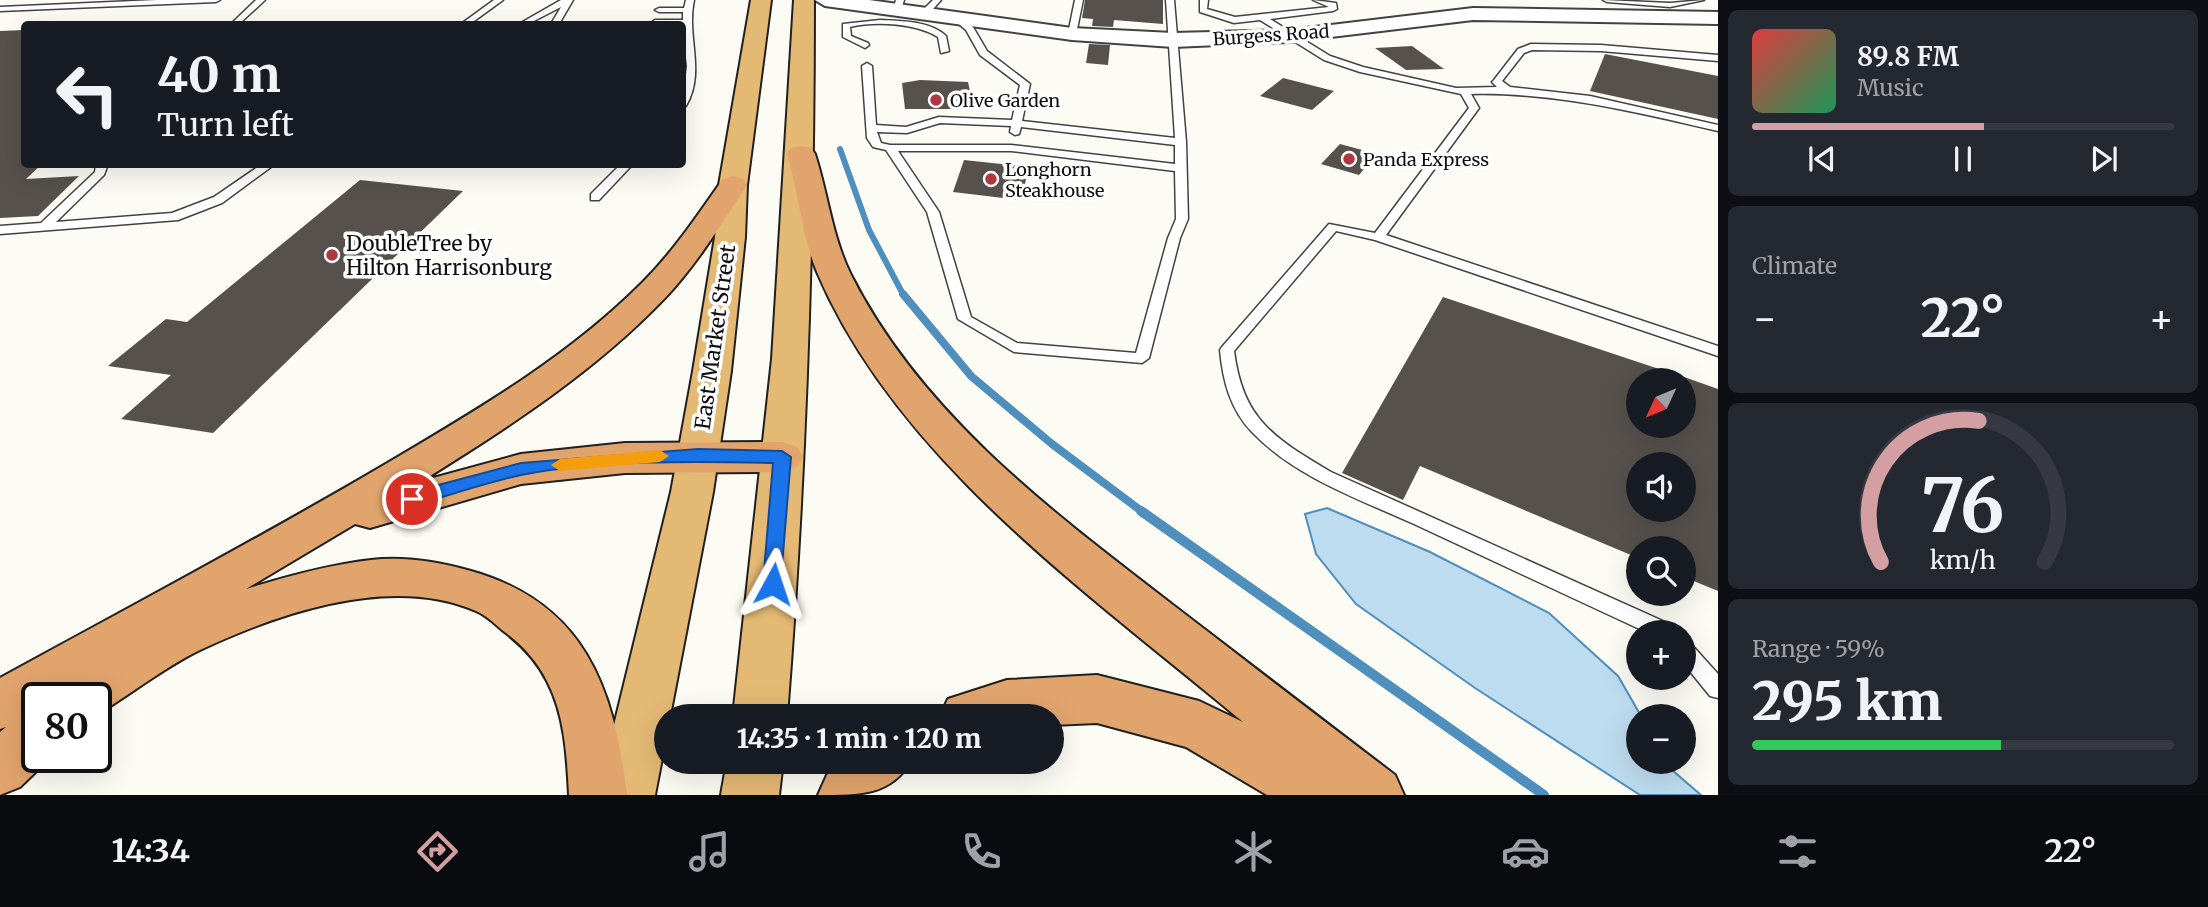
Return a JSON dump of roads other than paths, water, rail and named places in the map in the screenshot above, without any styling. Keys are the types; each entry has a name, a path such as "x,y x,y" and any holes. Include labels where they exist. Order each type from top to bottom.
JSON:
{"highway":[{"name":"East Market Street","path":"626,795 650,695 698,455 730,237 733,185 761,0"},
{"path":"761,704 782,457 801,154 804,0"},
{"path":"801,154 821,240 844,294 882,355 945,433 1005,493 1094,572 1375,795"},
{"path":"0,705 308,531 505,412 601,340 669,273 733,185"},
{"path":"308,531 521,469 625,457 782,457"},
{"path":"100,682 117,669 233,611 312,587 376,578 423,579 471,589 509,605 542,632 576,685 592,733 598,795"},
{"path":"1007,704 1097,699 1199,726 1305,786 1315,795"},
{"path":"0,768 21,749"},
{"path":"750,795 753,774"},
{"path":"847,795 865,774"}],"street":[{"name":"Burgess Road","path":"838,1 931,7 956,18 1072,34 1173,40 1289,36 1474,14 1707,13"}],"lane":[{"path":"0,9 215,0"},
{"path":"239,21 261,0"},
{"path":"469,21 499,0"},
{"path":"529,21 568,0"},
{"path":"557,21 568,0"},
{"path":"654,0 658,2 659,10 655,21"},
{"path":"1072,34 1079,0"},
{"path":"890,148 933,212 965,319 1014,347 1142,358 1174,238 1182,219 1181,142 1170,0"},
{"path":"1204,0 1203,10 1234,20"},
{"path":"1203,23 1333,9 1333,5 1317,0"},
{"path":"1607,0 1670,5 1707,13"},
{"path":"659,10 688,5 686,27"},
{"path":"1670,5 1707,13"},
{"path":"956,18 978,41 983,53 1025,84 1011,148"},
{"path":"1263,18 1289,36 1338,62 1464,91 1507,90 1590,99 1718,128"},
{"path":"865,45 847,37 846,26 866,20 929,29 942,36 944,51"},
{"path":"978,41 989,30 1007,25"},
{"path":"686,45 694,80 686,96"},
{"path":"1507,90 1497,82 1521,51 1531,47 1591,47 1718,58"},
{"path":"867,66 871,128 877,145 890,148 1011,148 1181,167"},
{"path":"1378,237 1474,108 1464,91"},
{"path":"871,128 907,130 939,120 1016,124 1181,142"},
{"path":"43,228 100,173 101,168"},
{"path":"0,230 151,220 182,215 218,200 264,168"},
{"path":"596,197 624,168"},
{"path":"1641,620 1325,476 1280,449 1247,418 1228,372 1227,350 1333,227 1378,237 1718,351"},
{"path":"1696,664 1718,689"}],"water":[{"path":"1327,508 1430,552 1549,613 1618,676 1634,704 1626,704 1626,774 1677,774 1701,795 1640,795 1475,688 1356,604 1316,554 1305,514"}],"waterway":[{"path":"840,149 869,230 904,296"},
{"path":"903,294 971,376 1052,444 1144,513"},
{"path":"1141,511 1544,795"}],"place":[{"name":"Olive Garden","path":"936,100"},
{"name":"Panda Express","path":"1349,159"},
{"name":"Longhorn Steakhouse","path":"991,179"},
{"name":"DoubleTree by Hilton Harrisonburg","path":"332,255"}]}
